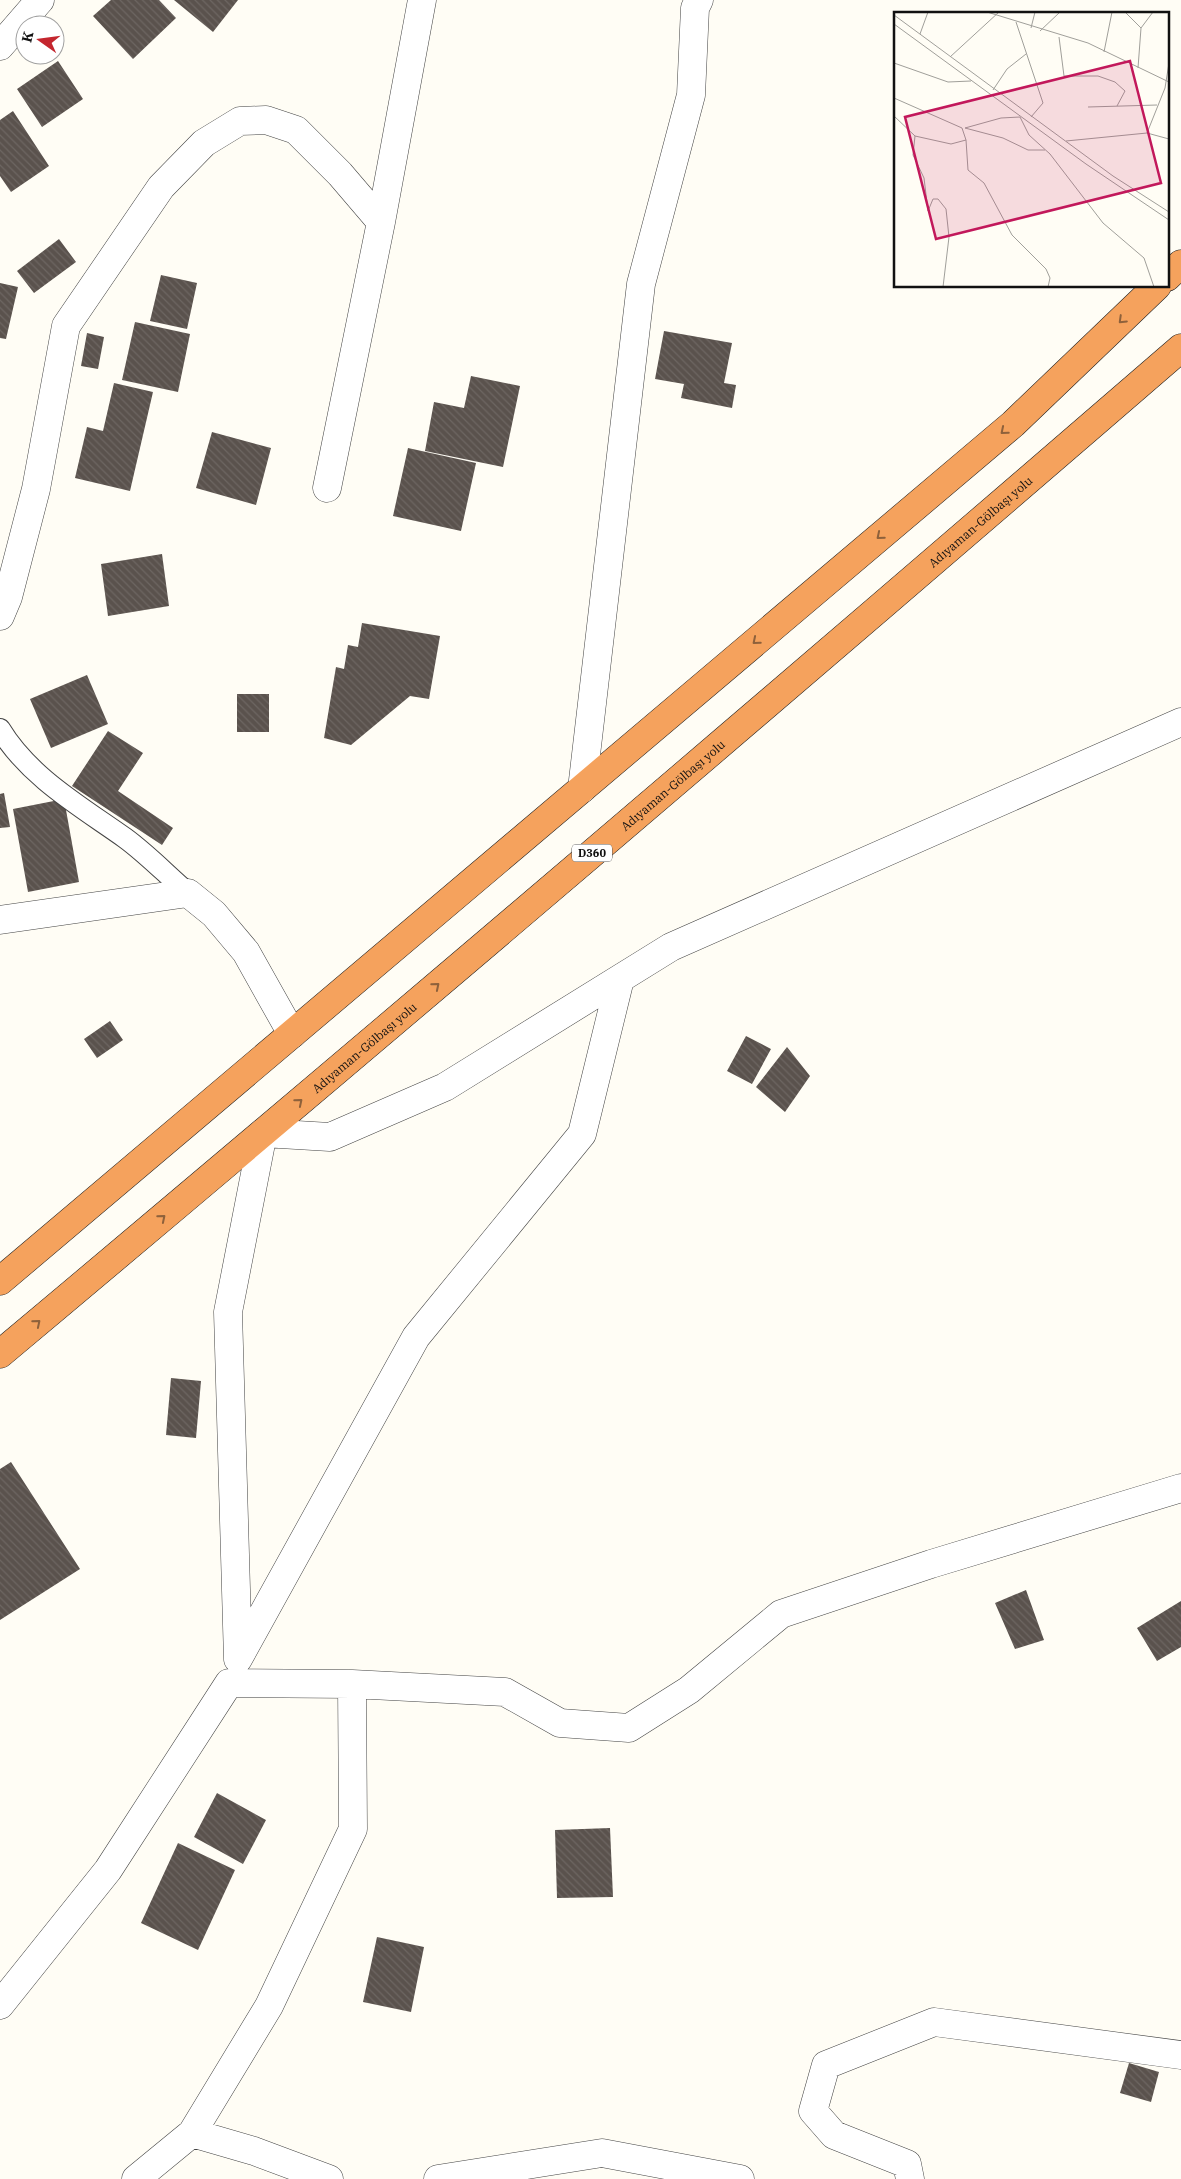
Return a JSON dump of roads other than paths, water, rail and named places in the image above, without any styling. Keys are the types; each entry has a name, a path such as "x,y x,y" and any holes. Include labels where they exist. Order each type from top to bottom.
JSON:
{"highway":[{"path":"1168,276 1181,264"},
{"path":"0,1281 1013,424 1155,288"},
{"name":"Adıyaman-Gölbaşı yolu","path":"0,1354 264,1133 1181,348"}],"street":[{"path":"0,46 40,0"},
{"path":"327,488 381,222 422,0"},
{"path":"582,789 641,284 691,95 694,3"},
{"path":"0,616 8,597 36,489 66,326 161,187 204,143 240,121 266,120 296,130 340,174 381,222"},
{"path":"233,1671 228,1312 264,1133 330,1136 436,1091 671,947 1181,722"},
{"path":"0,920 188,893 214,914 246,952 292,1034"},
{"path":"0,2005 108,1870 233,1671 416,1337 582,1134 620,979"},
{"path":"233,1671 352,1684 505,1692 560,1723 629,1728 689,1690 781,1614 931,1564 1181,1488"},
{"path":"136,2179 192,2133 269,2006 353,1829 352,1684"},
{"path":"910,2179 907,2164 834,2135 813,2111 826,2065 934,2022 1181,2056"},
{"path":"192,2133 254,2151 329,2179"},
{"path":"438,2179 602,2153 740,2179"}],"lane":[{"path":"0,729 12,748 42,777 72,803 126,840 188,893"}]}
